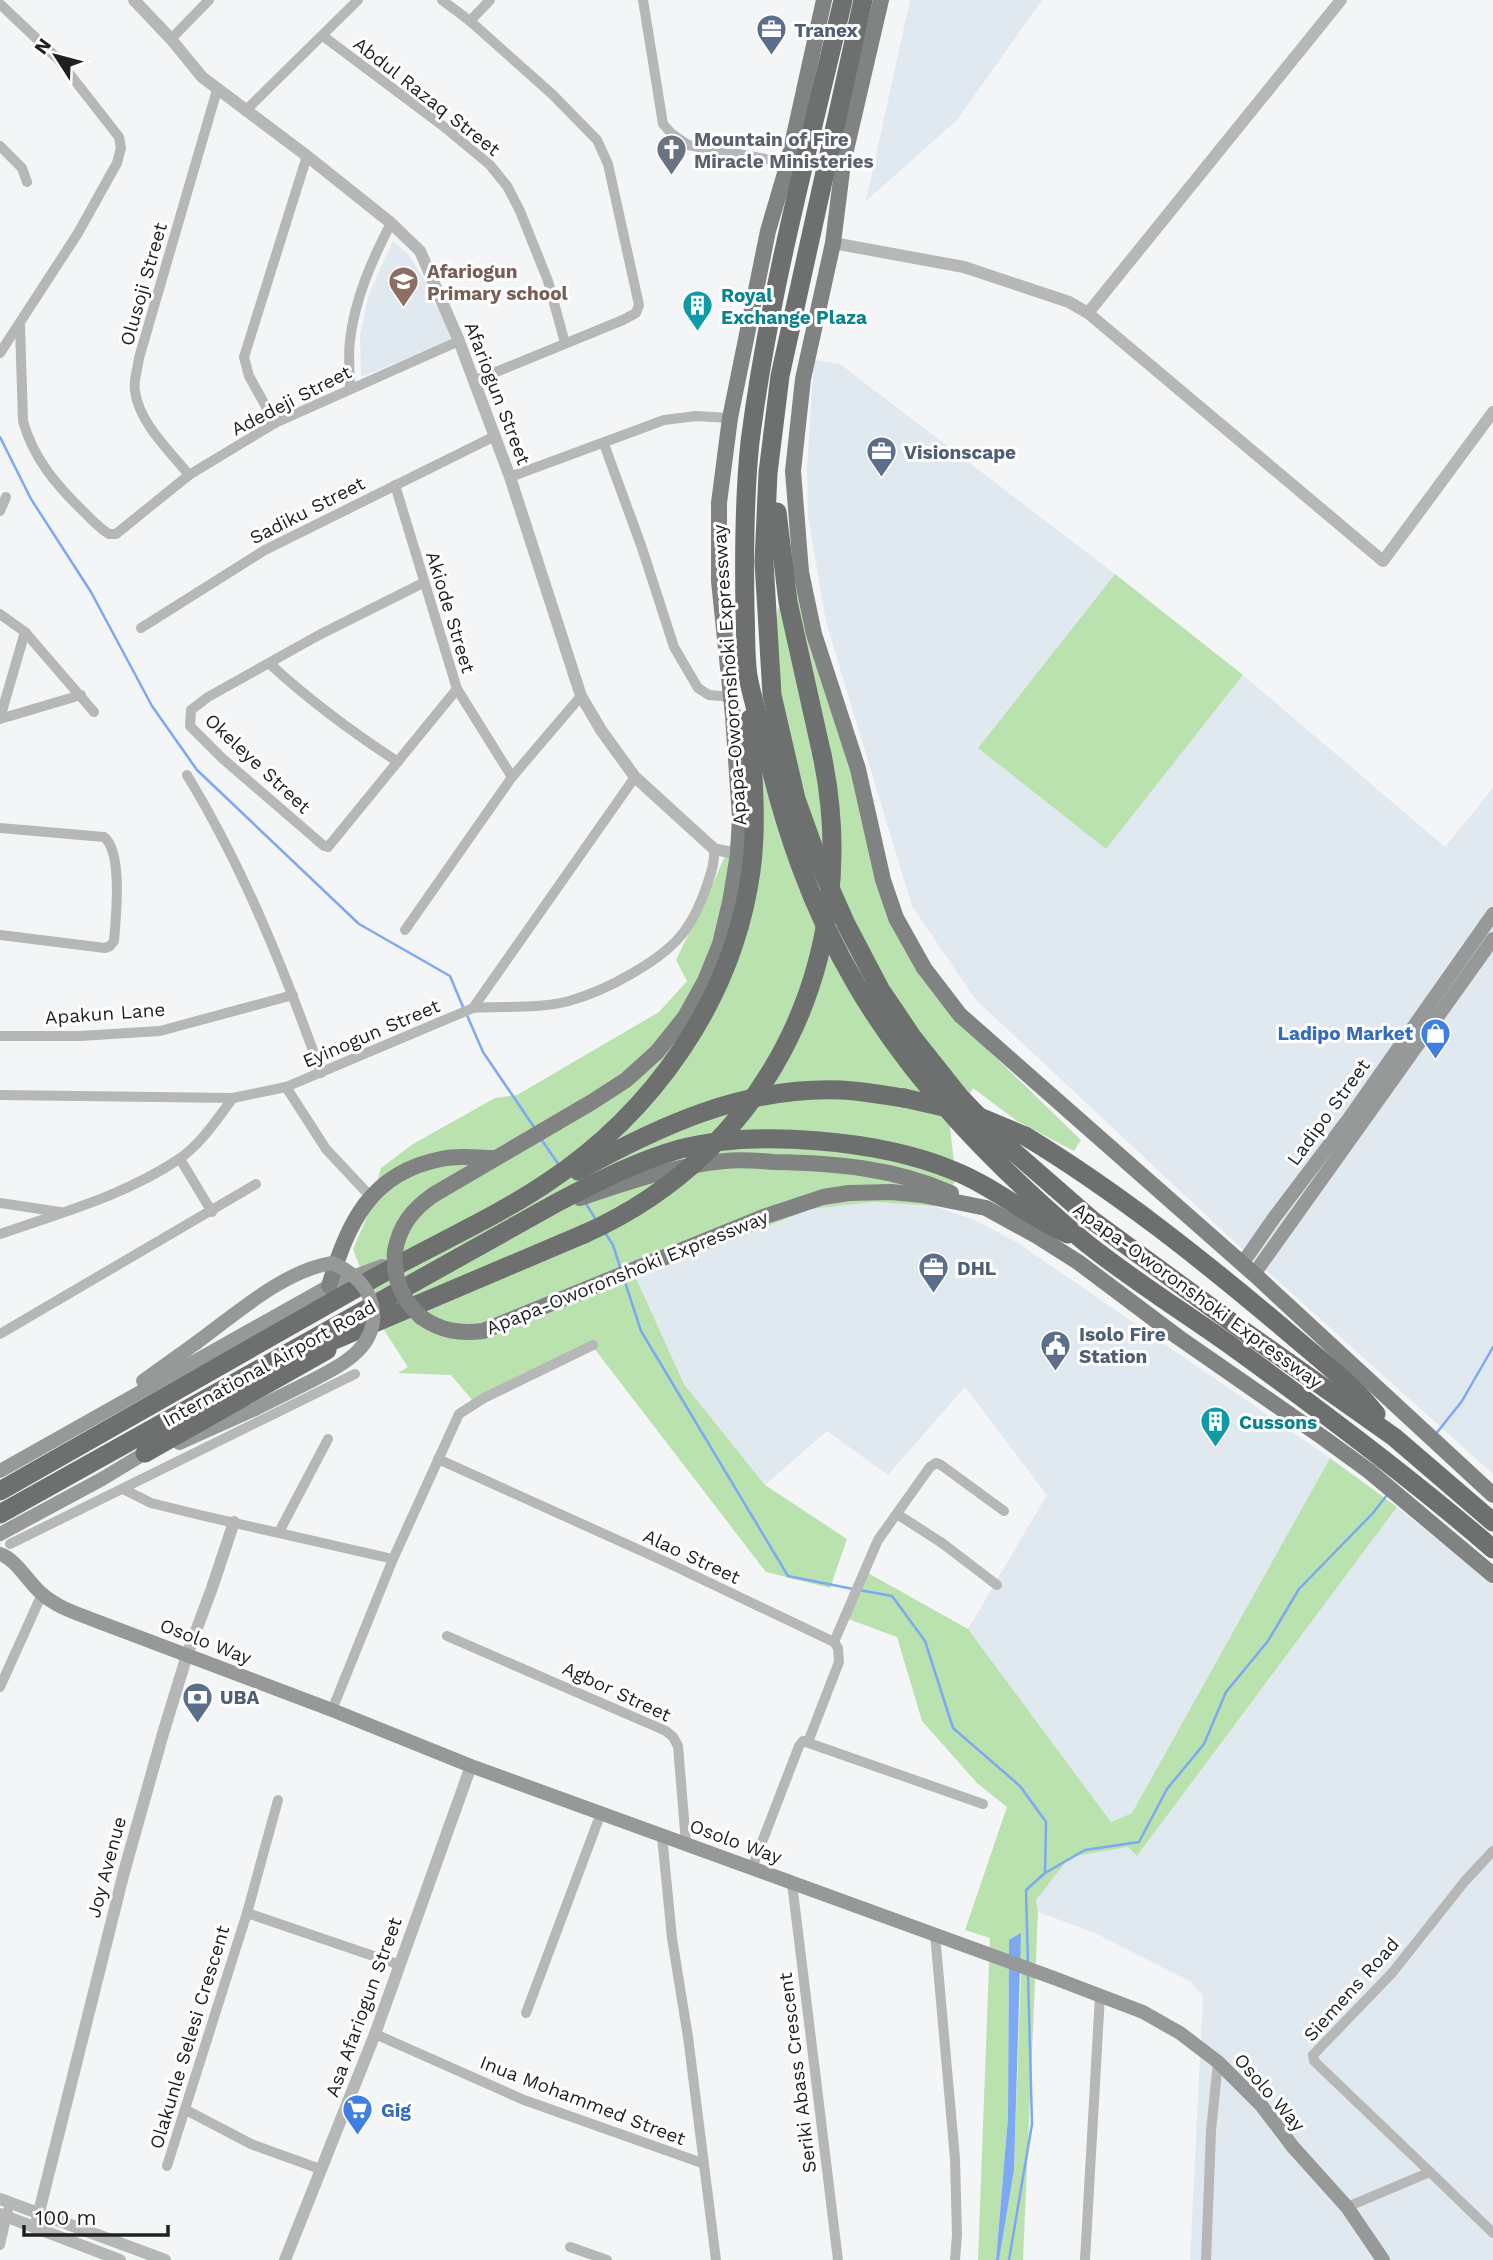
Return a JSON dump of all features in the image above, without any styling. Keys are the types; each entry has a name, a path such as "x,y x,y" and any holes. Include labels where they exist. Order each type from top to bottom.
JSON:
{"highway":[{"name":"Apapa-Oworonshoki Expressway","path":"843,0 775,288 750,444 743,548 747,673 788,836 835,947 858,989 892,1038 968,1132 1000,1165 1085,1241 1375,1463 1420,1487 1493,1549"},
{"name":"Apapa-Oworonshoki Expressway","path":"863,0 780,376 768,474 764,562 774,705 789,772 808,836 846,924 880,989 912,1038 958,1096 1031,1169 1092,1220 1394,1437 1493,1522"},
{"path":"240,1378 363,1330 584,1234 613,1221 654,1196 714,1146 760,1088 793,1031 817,969 831,894 833,819 822,755 788,602 779,536 775,475 780,376"},
{"path":"584,1178 623,1122 685,1046 717,989 737,935 751,870 753,820 747,673"},
{"path":"554,1194 584,1178 620,1148 678,1120 725,1105 803,1091 841,1090 904,1098 970,1113 1025,1136 1146,1217 1328,1367 1374,1410 1394,1437"},
{"path":"584,1178 680,1149 713,1143 797,1140 865,1146 953,1170 1046,1225 1085,1241"},
{"name":"International Airport Road","path":"0,1491 428,1247 527,1196 554,1194"},
{"name":"International Airport Road","path":"5,1538 184,1412 240,1378 539,1212 554,1194"},
{"path":"145,1453 363,1330"},
{"path":"145,1453 184,1412"}],"main road":[{"name":"Apapa-Oworonshoki Expressway","path":"824,0 788,163 768,231 730,418 719,503 719,581 732,696 740,817 738,855 720,944 705,981 685,1017 657,1052 626,1080 418,1206 398,1234 394,1267 398,1285 407,1303 421,1317 443,1330 470,1333 483,1331 766,1216 823,1197 891,1192 922,1195 986,1208 1078,1262 1178,1337 1375,1463 1409,1504 1493,1575"},
{"name":"Apapa-Oworonshoki Expressway","path":"881,0 843,163 832,243 805,369 793,471 801,572 814,634 858,769 883,880 896,918 923,968 960,1016 1248,1269 1493,1495"},
{"name":"Ladipo Street","path":"1248,1269 1273,1217 1355,1109 1493,914"},
{"name":"Ladipo Street","path":"1248,1269 1493,939"},
{"path":"329,1286 342,1249 370,1196 386,1181 407,1168 443,1158 498,1158"},
{"path":"554,1194 584,1178 727,1161 806,1162 865,1167 919,1179 986,1208"},
{"name":"International Airport Road","path":"0,1471 329,1286 428,1247"},
{"path":"5,1538 145,1453 177,1444 255,1409 342,1365 360,1350 369,1336 374,1315 370,1296 356,1277 332,1263 314,1266 293,1275 88,1420"},
{"name":"Osolo Way","path":"5,1538 42,1594 56,1605 471,1766 1143,2012 1181,2033 1218,2062 1261,2105 1293,2147 1346,2207 1383,2260"}],"street":[{"name":"Afariogun Street","path":"134,0 202,77 391,223 420,251 459,341 510,477 581,696 595,721 635,777 714,849 738,855"},
{"path":"171,39 209,0"},
{"path":"246,111 358,0"},
{"path":"442,0 470,21 552,94 597,140 608,164 639,309 624,320 474,381"},
{"path":"470,21 490,0"},
{"path":"643,0 663,124 671,133 688,145 788,163"},
{"path":"1088,313 1340,0"},
{"path":"0,4 58,59 119,137 121,148 117,163 78,233 0,353"},
{"name":"Abdul Razaq Street","path":"323,36 453,134 490,165 507,186 548,281 565,343"},
{"name":"Olusoji Street","path":"189,475 154,432 143,414 135,391 139,358 217,90"},
{"path":"0,146 22,167 27,182"},
{"path":"275,423 249,376 244,358 307,156"},
{"path":"350,389 349,341 358,299 370,263 391,223"},
{"path":"832,243 964,267 1069,302 1088,313 1383,561 1493,412"},
{"name":"Adedeji Street","path":"20,326 23,421 37,457 60,489 104,531 116,534 189,475 275,423 459,341"},
{"path":"510,477 664,420 696,416 730,418"},
{"name":"Sadiku Street","path":"141,628 265,550 495,436"},
{"path":"604,444 674,647 698,688 709,695 732,696"},
{"name":"Akiode Street","path":"395,485 457,689 512,777"},
{"path":"0,511 6,497"},
{"name":"Okeleye Street","path":"423,583 319,635 208,697 191,710 190,726 222,758 324,846 332,844 457,689"},
{"path":"0,614 24,632 94,712"},
{"path":"0,718 24,632"},
{"path":"270,664 309,700 398,762"},
{"path":"0,718 81,695"},
{"path":"405,930 512,777 581,696"},
{"path":"187,775 224,840 293,995 321,1073"},
{"name":"Eyinogun Street","path":"0,1095 233,1098 286,1087 473,1008 635,777"},
{"path":"0,828 104,837 111,844 118,890 114,941 105,948 0,935"},
{"path":"473,1008 566,1002 599,991 641,967 672,944 685,930 703,897 712,870 714,849"},
{"name":"Apakun Lane","path":"0,1036 160,1031 293,995"},
{"path":"286,1087 326,1149 370,1196"},
{"path":"0,1234 132,1185 180,1159 195,1146 233,1098"},
{"path":"180,1159 212,1212"},
{"path":"0,1334 256,1184"},
{"path":"0,1203 62,1212"},
{"path":"332,1710 393,1559 454,1423 467,1407 593,1345"},
{"path":"5,1538 122,1489 355,1374"},
{"path":"279,1532 328,1439"},
{"name":"Alao Street","path":"438,1459 834,1642"},
{"path":"808,1742 839,1662 838,1648 834,1642 878,1540 936,1463 1004,1511"},
{"path":"122,1489 151,1503 393,1559"},
{"path":"897,1514 997,1585"},
{"name":"Joy Avenue","path":"35,2228 124,1872 187,1655 234,1522"},
{"path":"0,1687 42,1594"},
{"name":"Agbor Street","path":"447,1636 666,1731 678,1746 686,1843"},
{"path":"752,1868 803,1741 983,1804"},
{"name":"Asa Afariogun Street","path":"286,2260 375,2034 471,1766"},
{"path":"247,1913 278,1800"},
{"path":"526,2013 601,1813"},
{"path":"662,1836 672,1938 688,2037 716,2260"},
{"name":"Siemens Road","path":"1430,2172 1314,2061 1313,2055 1392,1973 1465,1881 1493,1851"},
{"name":"Seriki Abass Crescent","path":"792,1882 838,2260"},
{"name":"Olakunle Selesi Crescent","path":"167,2166 247,1913 400,1965"},
{"path":"935,1934 955,2159 955,2260"},
{"path":"1085,2260 1100,1995"},
{"name":"Inua Mohammed Street","path":"375,2034 524,2101 702,2163"},
{"path":"1206,2260 1211,2131 1218,2062"},
{"path":"186,2109 251,2144 320,2169"},
{"path":"1346,2207 1430,2172 1493,2233"},
{"path":"0,2245 5,2201 165,2260"},
{"path":"3,2215 120,2260"},
{"path":"570,2247 607,2260"}],"shaded area":[{"path":"910,0 1042,0 957,120 866,201"},
{"name":"Afariogun Primary school","path":"393,241 408,254 430,288 435,306 440,304 451,332 450,341 361,377 360,335 369,294"},
{"path":"814,360 840,364 1115,574 978,748 1106,848 1243,675 1445,847 1493,788 1493,1474 1239,1246 975,999 912,906 826,622 808,515 807,469"},
{"path":"874,1202 934,1206 977,1221 1018,1243 1330,1458 1132,1813 1111,1822 968,1629 1047,1495 965,1387 888,1475 827,1431 765,1485 684,1384 636,1278 810,1209"},
{"path":"1397,1507 1493,1585 1493,2260 1190,2260 1203,1997 1191,1982 1095,1933 1038,1912 1036,1900 1070,1857 1128,1847 1137,1856"}],"green space":[{"path":"1115,574 1243,675 1106,849 978,748"},
{"path":"804,583 871,847 948,1011 1081,1140 1074,1151 1017,1121 973,1088 950,1127 956,1181 934,1206 874,1202 811,1209 636,1278 684,1384 765,1485 847,1539 830,1588 766,1572 590,1343 473,1401 451,1375 398,1373 408,1367 384,1330 353,1249 367,1217 381,1168 413,1144 495,1098 517,1095 659,1012 687,981 676,960 762,771 778,608"},
{"path":"1330,1458 1397,1507 1137,1856 1128,1847 1070,1857 1036,1900 1038,1912 1023,2260 999,2260 1014,2170 1021,1968 1009,1940 1008,2117 996,2260 978,2260 990,1938 965,1930 1007,1807 977,1783 922,1721 897,1637 840,1616 868,1573 968,1629 1111,1822 1132,1813"}],"water":[{"path":"1021,1933 1014,2170 999,2260 996,2260 1008,2117 1009,1940"}],"waterway":[{"path":"0,437 31,499 91,592 152,706 197,770 359,924 450,976 463,1007"},
{"path":"466,1013 483,1052 534,1127"},
{"path":"541,1139 559,1165"},
{"path":"585,1202 596,1220"},
{"path":"604,1231 613,1245 621,1270"},
{"path":"624,1279 641,1331 788,1576 853,1589"},
{"path":"1435,1435 1462,1401 1493,1347"},
{"path":"1028,1964 1026,1890 1045,1873 1085,1850 1139,1842 1167,1789 1204,1744 1226,1692 1268,1641 1299,1589 1387,1495"},
{"path":"859,1590 892,1596 925,1641 953,1728 1020,1786 1046,1822 1045,1873"},
{"path":"1009,2260 1032,2124 1028,1974"}],"place":[{"name":"Tranex","path":"771,57"},
{"name":"Mountain of Fire Miracle Ministeries","path":"671,177"},
{"name":"Afariogun Primary school","path":"404,309"},
{"name":"Royal Exchange Plaza","path":"698,333"},
{"name":"Visionscape","path":"881,479"},
{"name":"Ladipo Market","path":"1436,1060"},
{"name":"DHL","path":"934,1295"},
{"name":"Isolo Fire Station","path":"1056,1372"},
{"name":"Cussons","path":"1216,1449"},
{"name":"UBA","path":"197,1724"},
{"name":"Gig","path":"358,2137"}]}
